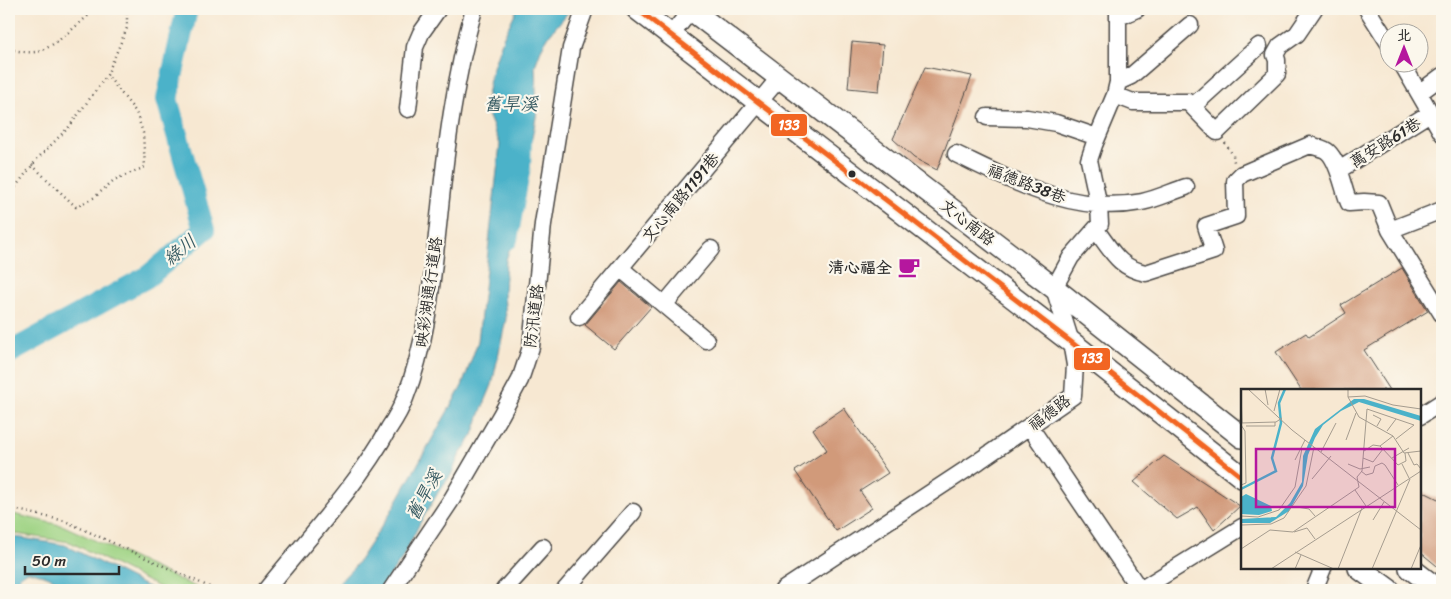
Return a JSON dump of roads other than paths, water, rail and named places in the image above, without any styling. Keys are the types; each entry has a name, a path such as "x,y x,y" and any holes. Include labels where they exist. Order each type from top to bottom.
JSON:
{"main road":[{"name":"文心南路","path":"637,9 1071,342 1241,475"},
{"name":"文心南路","path":"691,9 1054,288 1241,436"},
{"path":"1360,569 1389,590"},
{"path":"1411,569 1439,590"}],"street":[{"path":"408,109 415,47 421,33 438,9"},
{"name":"映彩湖通行道路","path":"266,590 346,492 378,449 405,400 422,346 431,294 448,139 459,67 474,9"},
{"name":"防汛道路","path":"391,590 452,499 502,415 523,372 531,347 543,224 570,48 584,9"},
{"path":"671,35 691,9"},
{"path":"1054,288 1071,258 1100,224 1099,206 1090,160 1116,89 1118,13 1136,9"},
{"path":"1116,89 1132,102 1188,102 1217,132 1277,74 1275,55 1280,46 1296,34 1314,9"},
{"path":"1367,9 1378,26"},
{"path":"1116,89 1190,25"},
{"path":"1193,106 1259,46"},
{"path":"1407,72 1442,133"},
{"path":"1419,93 1442,76"},
{"name":"文心南路1191巷","path":"579,317 780,77"},
{"name":"萬安路61巷","path":"1339,170 1430,113"},
{"path":"987,117 1027,118 1056,124 1097,137"},
{"path":"1096,230 1123,265 1146,274 1214,251 1206,226 1236,216 1235,182 1242,174 1310,145 1328,152 1339,170 1343,190 1349,204 1364,202 1379,204 1390,230 1442,314"},
{"name":"福德路38巷","path":"956,154 1054,197 1099,206 1142,202 1186,188"},
{"path":"1390,230 1442,210"},
{"path":"664,305 711,249"},
{"path":"620,268 706,340"},
{"name":"福德路","path":"783,590 1074,396 1075,366 1071,342 1054,288"},
{"path":"1421,415 1442,402"},
{"path":"1030,427 1140,590 1241,528"},
{"path":"565,590 633,512"},
{"path":"504,590 543,547"},
{"path":"1314,590 1323,569"}],"water":[{"name":"舊旱溪","path":"517,9 571,9 550,34 542,47 535,66 537,112 532,138 512,189 513,238 506,260 504,294 506,319 492,385 473,435 459,456 451,475 420,523 403,557 380,590 332,590 356,565 389,515 462,386 478,341 500,144 485,107 491,73 503,38"},
{"path":"9,536 65,545 154,590 77,590 47,576 28,571 20,576 19,590 9,590"}],"waterway":[{"name":"綠川","path":"9,353 147,277 204,230 167,99 187,9"},
{"name":"舊旱溪","path":"507,239 520,166 521,134"}],"place":[{"name":"清心福全","path":"909,267"}]}
